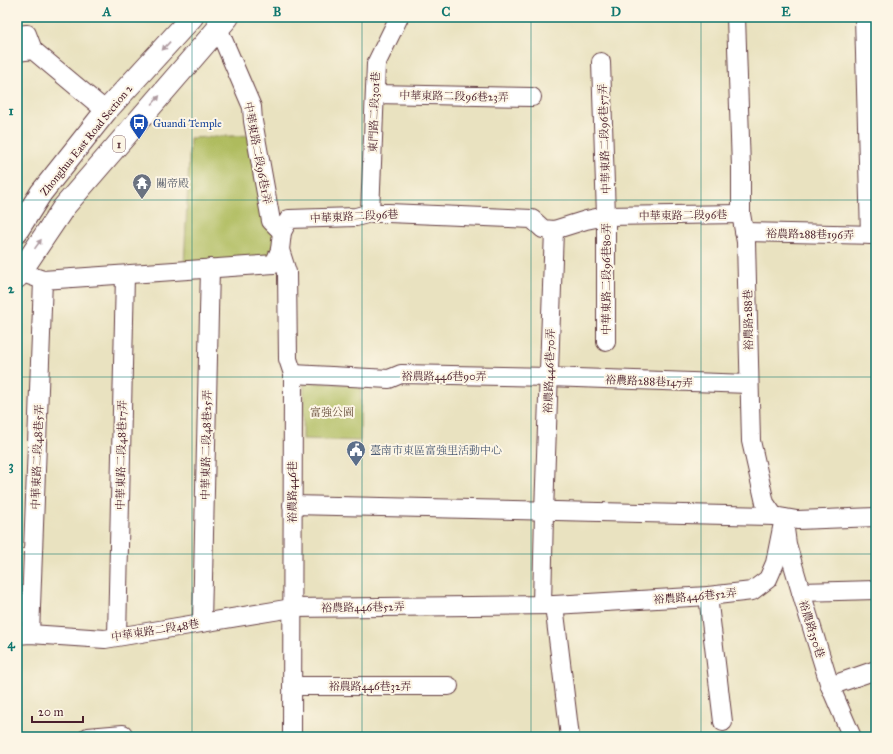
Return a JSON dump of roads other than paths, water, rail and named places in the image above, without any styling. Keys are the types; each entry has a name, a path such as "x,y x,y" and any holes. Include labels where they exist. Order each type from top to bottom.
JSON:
{"main road":[{"name":"Zhonghua East Road Section 2","path":"17,231 42,194 106,111 192,17"},
{"name":"1","path":"18,273 64,207 221,21"}],"street":[{"name":"東門路二段301巷","path":"370,213 376,64 399,17"},
{"name":"裕農路288巷","path":"736,17 741,214 746,242 751,441 765,503 779,517"},
{"path":"864,17 873,235"},
{"name":"中華東路二段96巷1弄","path":"221,21 252,107 253,121 271,221 282,232"},
{"path":"17,35 27,34 25,51 106,111"},
{"name":"中華東路二段96巷57弄","path":"601,62 606,216"},
{"name":"中華東路二段96巷23弄","path":"375,94 532,97"},
{"name":"中華東路二段96巷","path":"282,232 289,219 356,217 370,213 532,219 543,229 554,230 586,220 606,216 741,214"},
{"name":"中華東路二段96巷80弄","path":"606,216 606,342"},
{"name":"裕農路446巷70弄","path":"548,605 544,512 554,230"},
{"path":"18,273 43,280 274,264 280,250 282,232"},
{"name":"裕農路288巷196弄","path":"744,232 873,235"},
{"name":"裕農路446巷","path":"280,250 287,272 288,359 293,374 292,737"},
{"name":"中華東路二段48巷25弄","path":"202,622 210,268"},
{"name":"中華東路二段48巷17弄","path":"117,636 125,275"},
{"name":"中華東路二段48巷5弄","path":"24,634 43,280"},
{"name":"裕農路446巷90弄","path":"293,374 388,379 401,374 548,377"},
{"name":"裕農路288巷147弄","path":"548,377 749,384"},
{"path":"292,505 779,517 797,520 876,516"},
{"name":"裕農路350巷","path":"779,517 830,686 852,737"},
{"name":"裕農路446巷52弄","path":"292,608 548,605 708,596 752,591 768,579 775,563 779,517"},
{"path":"801,592 876,590"},
{"path":"708,596 723,722"},
{"path":"548,605 570,737"},
{"name":"中華東路二段48巷","path":"24,634 105,639 292,608"},
{"path":"830,686 876,670"},
{"name":"裕農路446巷32弄","path":"292,686 449,686"},
{"path":"88,737 122,734"}],"place":[{"name":"Guandi Temple","path":"139,140"},
{"name":"關帝殿","path":"142,200"},
{"name":"臺南市東區富強里活動中心","path":"356,467"}],"park label":[{"name":"富強公園","path":"332,412"}]}
